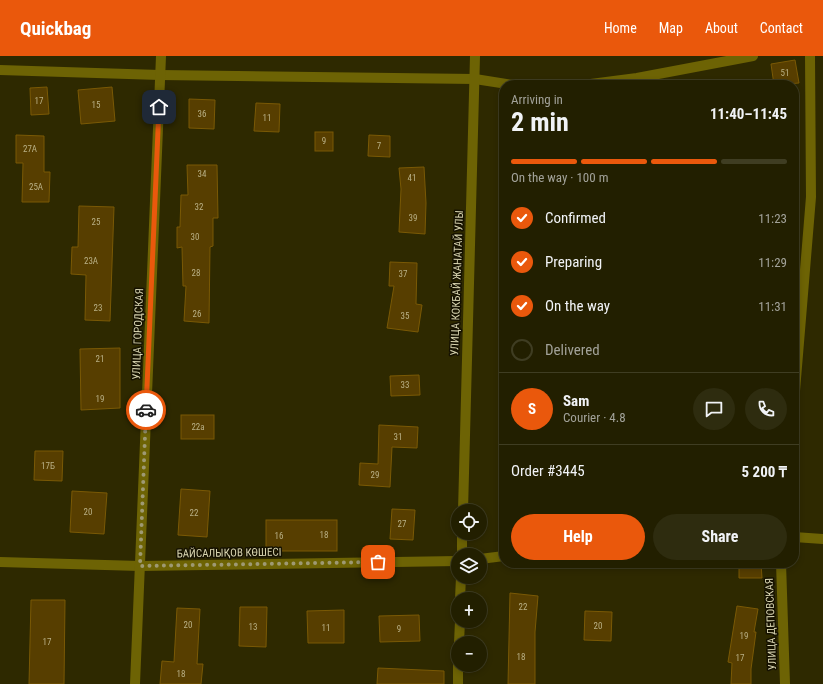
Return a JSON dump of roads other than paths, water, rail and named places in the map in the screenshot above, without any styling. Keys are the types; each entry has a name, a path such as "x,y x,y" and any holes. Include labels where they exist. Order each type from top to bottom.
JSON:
{"street":[{"name":"УЛИЦА ГОРОДСКАЯ","path":"134,684 161,56"},
{"name":"УЛИЦА КОКБАЙ ЖАНАТАЙ УЛЫ","path":"463,504 475,56"},
{"path":"622,80 753,56"},
{"path":"799,342 811,197 810,56"},
{"path":"0,70 160,75 475,79 499,83"},
{"path":"799,537 823,539"},
{"path":"487,558 499,557"},
{"name":"БАЙСАЛЫҚОВ КӨШЕСІ","path":"0,562 140,566 451,561"},
{"name":"УЛИЦА ДЕПОВСКАЯ","path":"781,568 785,684"},
{"path":"458,672 458,684"}]}
